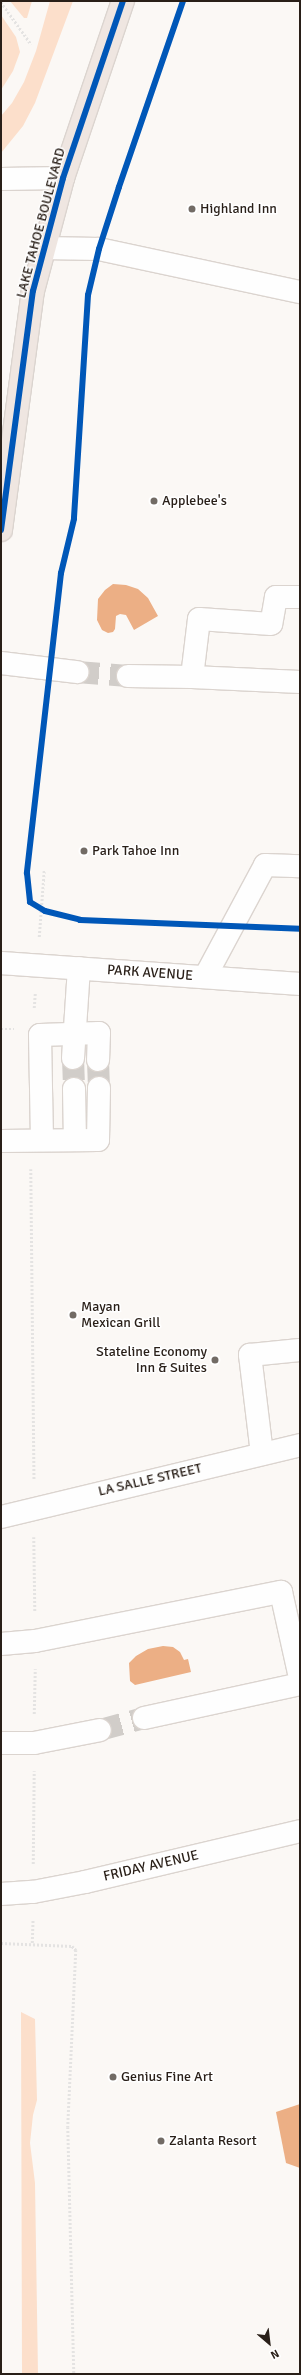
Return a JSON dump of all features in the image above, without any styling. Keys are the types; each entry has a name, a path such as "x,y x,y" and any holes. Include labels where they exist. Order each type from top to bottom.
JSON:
{"highway":[{"name":"LAKE TAHOE BOULEVARD","path":"1,530 4,487 30,313 43,248 63,178 123,1"}],"street":[{"path":"1,179 63,178"},
{"path":"43,248 99,249 300,292"},
{"path":"192,677 199,619 271,624 276,597 300,597"},
{"path":"1,663 78,672"},
{"path":"128,676 192,677 300,682"},
{"path":"205,977 265,865 300,866"},
{"name":"PARK AVENUE","path":"1,963 300,984"},
{"path":"73,1058 73,1033 79,968"},
{"path":"36,1140 40,1035 99,1033 98,1060"},
{"path":"1,1141 98,1140 99,1088"},
{"path":"74,1089 75,1140"},
{"path":"262,1454 250,1355 300,1350"},
{"name":"LA SALLE STREET","path":"1,1517 300,1445"},
{"path":"1,1644 35,1641 281,1592 300,1678"},
{"path":"144,1718 300,1684"},
{"path":"1,1743 34,1743 100,1730"},
{"name":"FRIDAY AVENUE","path":"1,1894 33,1892 85,1882 300,1831"}],"path":[{"path":"1,2 31,44"},
{"path":"34,1546 36,1140"},
{"path":"1,1943 72,1946 76,1950 68,2127 74,2374"}],"shaded area":[{"path":"10,1 32,1 27,18 24,18"},
{"path":"50,1 73,1 35,103 23,126 1,153 1,116 12,103 24,82 36,51"},
{"path":"1,15 16,37 20,52 13,71 1,90"},
{"path":"113,584 126,585 138,589 148,598 158,616 134,630 126,615 120,614 116,616 115,629 113,632 108,633 102,630 97,620 98,599 105,590"},
{"path":"163,1646 173,1647 180,1652 184,1660 188,1659 191,1672 135,1685 130,1681 129,1663 136,1656 148,1649"},
{"path":"21,2012 35,2019 37,2100 33,2115 30,2143 35,2183 38,2374 22,2374"},
{"path":"300,2104 300,2168 286,2163 276,2112"}],"tunnel":[{"path":"77,672 128,676"},
{"path":"73,1058 74,1089"},
{"path":"98,1060 99,1088"},
{"path":"100,1730 144,1718"}],"cycle path":[{"path":"1,530 33,291 63,178 123,1"},
{"path":"183,1 119,187 99,249 88,295 74,519 61,573 27,873 30,902 45,911 80,920 300,929"}],"place":[{"name":"Highland Inn","path":"192,209"},
{"name":"Applebee's","path":"154,501"},
{"name":"Park Tahoe Inn","path":"84,851"},
{"name":"Mayan Mexican Grill","path":"73,1315"},
{"name":"Stateline Economy Inn & Suites","path":"215,1360"},
{"name":"Genius Fine Art","path":"113,2077"},
{"name":"Zalanta Resort","path":"161,2141"}]}
